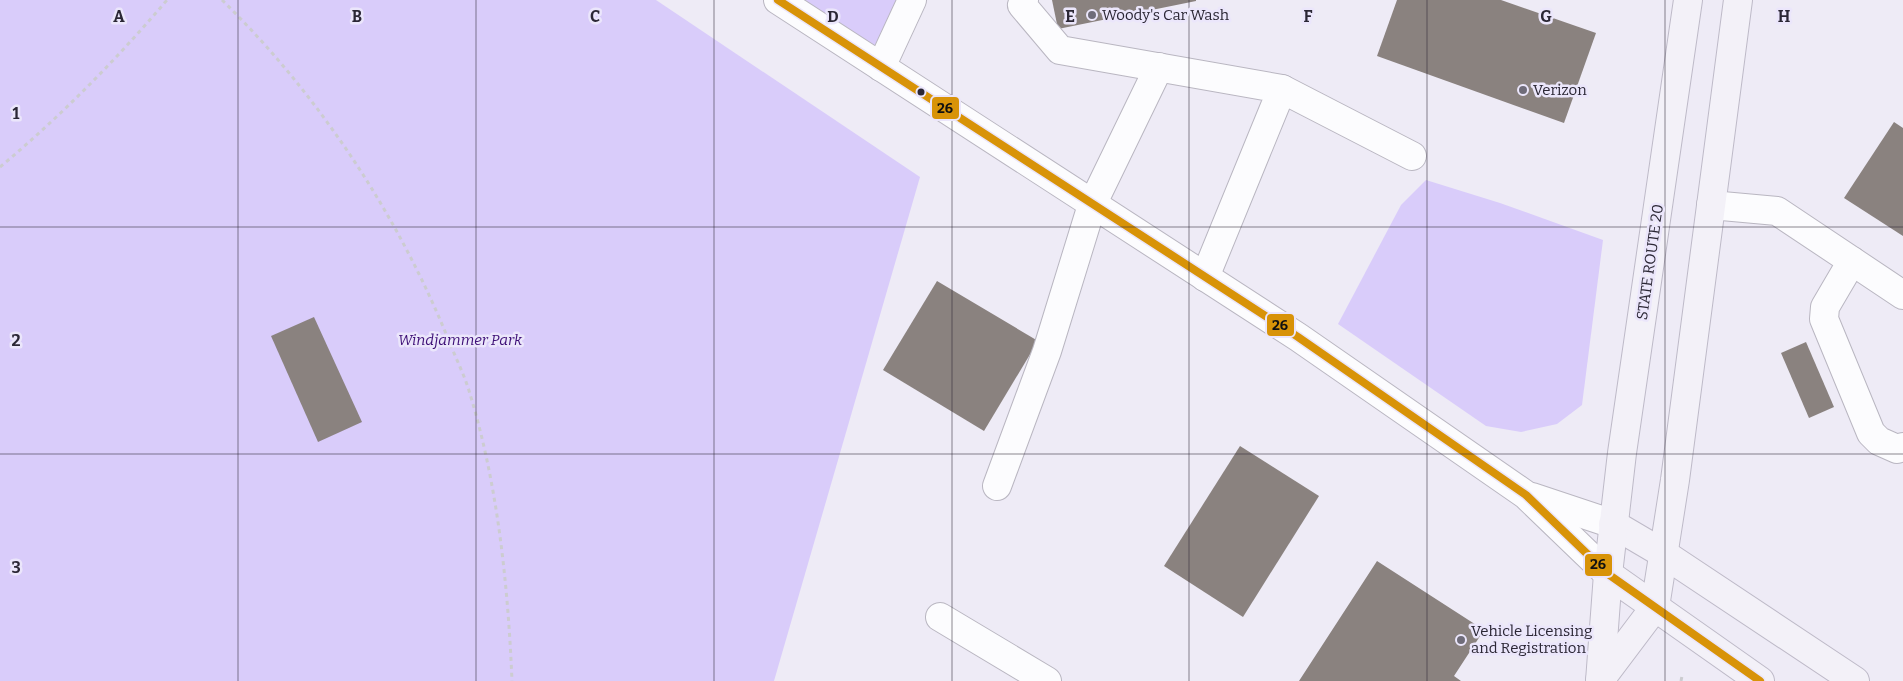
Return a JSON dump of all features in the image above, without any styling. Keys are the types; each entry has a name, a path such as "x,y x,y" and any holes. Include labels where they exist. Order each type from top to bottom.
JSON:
{"main road":[{"name":"STATE ROUTE 20","path":"1600,680 1613,524 1688,0"},
{"path":"1600,680 1655,607 1664,554 1738,0"},
{"path":"1613,524 1664,554 1855,681"},
{"path":"1608,574 1760,681"}],"street":[{"path":"778,0 1298,337 1526,496 1608,574"},
{"path":"881,67 912,0"},
{"path":"1024,0 1022,5 1060,50 1282,89 1412,156"},
{"path":"997,486 1047,351 1092,205 1159,67"},
{"path":"1205,277 1282,89"},
{"path":"1711,205 1777,211 1903,295"},
{"path":"1852,261 1825,307 1824,319 1871,433 1879,441 1897,449 1903,447"},
{"path":"1526,496 1613,524"},
{"path":"940,617 1047,681"}],"path":[{"path":"0,167 78,97 130,44 167,0"},
{"path":"222,0 284,66 332,130 381,206 415,265 436,309 470,393 484,448 498,520 511,643 512,681"},
{"path":"1681,681 1682,676"}],"green space":[{"name":"Windjammer Park","path":"0,0 656,0 920,177 774,681 0,681"},
{"path":"778,0 912,0 881,67"},
{"path":"1426,180 1500,203 1603,240 1582,405 1557,424 1521,432 1486,426 1338,324 1401,205"}],"building":[{"name":"Woody's Car Wash","path":"1052,0 1196,0 1196,1 1058,29"},
{"name":"Verizon","path":"1397,0 1501,0 1596,33 1564,123 1377,56"},
{"path":"1894,122 1903,128 1903,236 1844,198"},
{"path":"937,281 1038,341 984,431 883,370"},
{"path":"314,317 362,422 318,442 271,336"},
{"path":"1806,342 1834,407 1809,418 1781,353"},
{"path":"1240,446 1319,496 1243,617 1164,566"},
{"path":"1377,561 1484,630 1454,676 1461,681 1299,681"}],"transit line":[{"name":"26","path":"778,0 1298,337 1526,495 1608,574 1760,681"}],"place":[{"name":"Woody's Car Wash","path":"1092,15"},
{"name":"Verizon","path":"1523,90"},
{"name":"Vehicle Licensing and Registration","path":"1461,640"}]}
